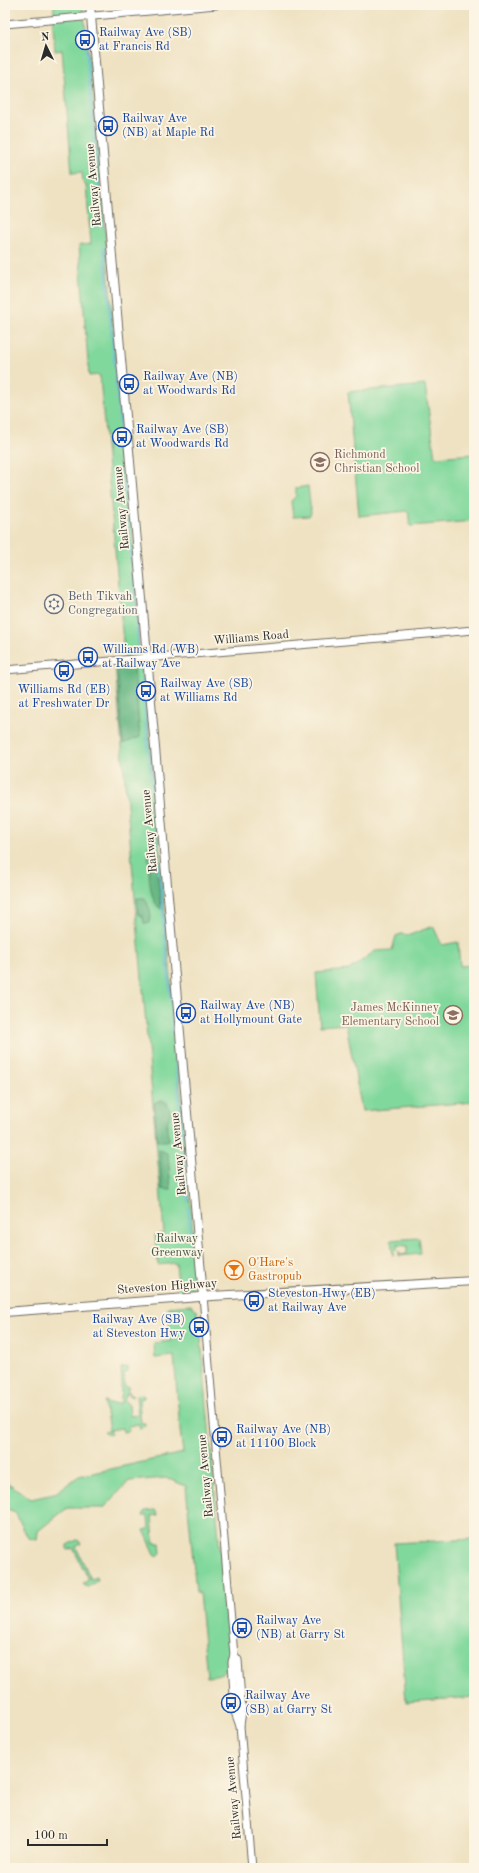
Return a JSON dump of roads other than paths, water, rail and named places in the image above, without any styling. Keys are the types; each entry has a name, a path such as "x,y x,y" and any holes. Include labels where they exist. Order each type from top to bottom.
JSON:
{"main road":[{"name":"Railway Avenue","path":"90,5 203,1296"},
{"name":"Steveston Highway","path":"5,1312 203,1296 474,1281"}],"street":[{"path":"5,24 91,15 216,5"},
{"name":"Williams Road","path":"5,670 474,630"},
{"name":"Railway Avenue","path":"203,1296 234,1654 232,1662 235,1712 240,1726 252,1868"}],"waterway":[{"path":"86,48 97,171"},
{"path":"98,177 102,226"},
{"path":"104,248 120,428"},
{"path":"121,442 139,651"},
{"path":"141,666 171,1004"},
{"path":"171,1010 173,1034"},
{"path":"174,1040 188,1202"},
{"path":"188,1208 193,1262"}],"place":[{"name":"Railway Ave (SB) at Francis Rd","path":"85,40"},
{"name":"Railway Ave (NB) at Maple Rd","path":"108,126"},
{"name":"Railway Ave (NB) at Woodwards Rd","path":"129,384"},
{"name":"Railway Ave (SB) at Woodwards Rd","path":"122,437"},
{"name":"Richmond Christian School","path":"320,462"},
{"name":"Beth Tikvah Congregation","path":"54,604"},
{"name":"Williams Rd (WB) at Railway Ave","path":"88,657"},
{"name":"Williams Rd (EB) at Freshwater Dr","path":"64,671"},
{"name":"Railway Ave (SB) at Williams Rd","path":"146,691"},
{"name":"Railway Ave (NB) at Hollymount Gate","path":"186,1013"},
{"name":"James McKinney Elementary School","path":"453,1015"},
{"name":"O'Hare's Gastropub","path":"234,1270"},
{"name":"Steveston Hwy (EB) at Railway Ave","path":"254,1301"},
{"name":"Railway Ave (SB) at Steveston Hwy","path":"199,1327"},
{"name":"Railway Ave (NB) at 11100 Block","path":"222,1437"},
{"name":"Railway Ave (NB) at Garry St","path":"242,1628"},
{"name":"Railway Ave (SB) at Garry St","path":"231,1703"}],"park label":[{"name":"Railway Greenway","path":"177,1246"}]}
